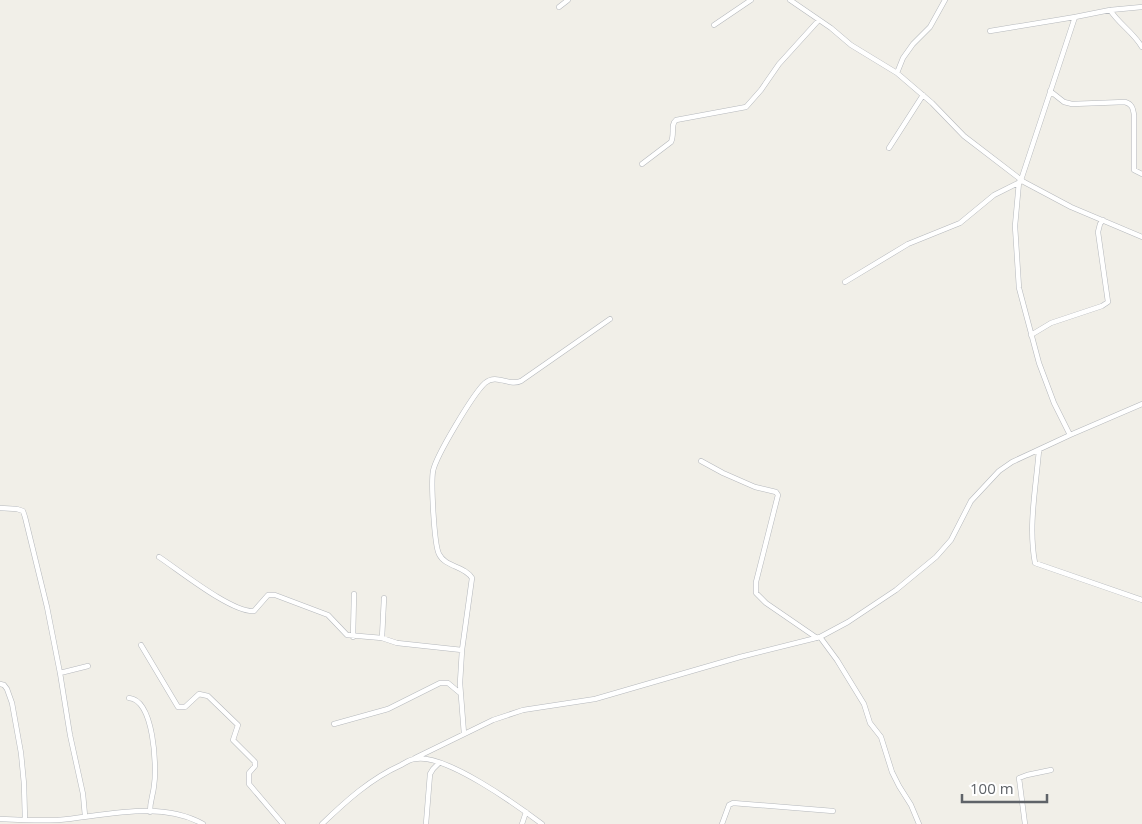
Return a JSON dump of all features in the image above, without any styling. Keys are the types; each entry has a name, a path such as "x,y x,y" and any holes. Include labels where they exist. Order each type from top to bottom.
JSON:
{"street":[{"path":"559,7 568,0"},
{"path":"714,25 751,0"},
{"path":"790,0 872,59 897,73 923,95 964,136 1021,181 1071,207 1142,237"},
{"path":"897,73 903,58 913,44 930,27 945,0"},
{"path":"990,32 1110,10 1142,7"},
{"path":"1110,10 1114,17 1129,29 1142,47"},
{"path":"1070,435 1054,403 1031,335 1018,276 1015,226 1021,181 1075,17"},
{"path":"642,164 671,142 674,138 673,125 676,120 746,107 761,90 779,64 818,21"},
{"path":"1050,91 1064,102 1072,104 1129,103 1132,106 1134,115 1134,170 1142,174"},
{"path":"889,148 923,95"},
{"path":"844,282 908,244 960,223 994,195 1021,181"},
{"path":"1031,335 1051,323 1102,306 1108,302 1098,232 1103,220"},
{"path":"464,734 460,693 462,650 472,578 468,573 446,562 438,554 433,471 466,410 486,383 497,379 510,384 522,381 610,319"},
{"path":"322,824 354,794 374,779 493,720 523,710 595,699 740,657 818,638 848,622 896,590 936,557 951,540 971,501 998,471 1012,462 1070,435 1142,404"},
{"path":"1039,450 1032,528 1032,548 1035,563 1142,600"},
{"path":"701,461 723,473 755,487 776,492 778,495 756,582 756,593 766,603 818,638 837,660 864,704 870,723 881,737 892,772 919,824"},
{"path":"0,508 17,509 23,512 47,607 60,673 62,695 83,794 85,816"},
{"path":"159,556 227,602 242,609 254,611 268,595 275,595 328,615 345,634 353,637 382,638 397,643 462,650"},
{"path":"353,637 354,594"},
{"path":"382,638 384,598"},
{"path":"141,645 178,707 185,707 199,694 208,696 238,726 233,740 255,762 249,773 249,784 283,824"},
{"path":"60,673 88,666"},
{"path":"334,724 388,709 440,683 448,683 460,693"},
{"path":"0,684 4,684 10,695 21,753 25,820"},
{"path":"129,698 141,703 151,727 154,787 150,800 150,812"},
{"path":"415,758 459,770 488,787 542,824"},
{"path":"426,824 430,774 439,763"},
{"path":"1025,824 1020,778 1051,770"},
{"path":"722,824 728,805 733,803 833,811"},
{"path":"0,820 40,822 129,811 177,814 203,824"},
{"path":"522,824 526,812"}]}
